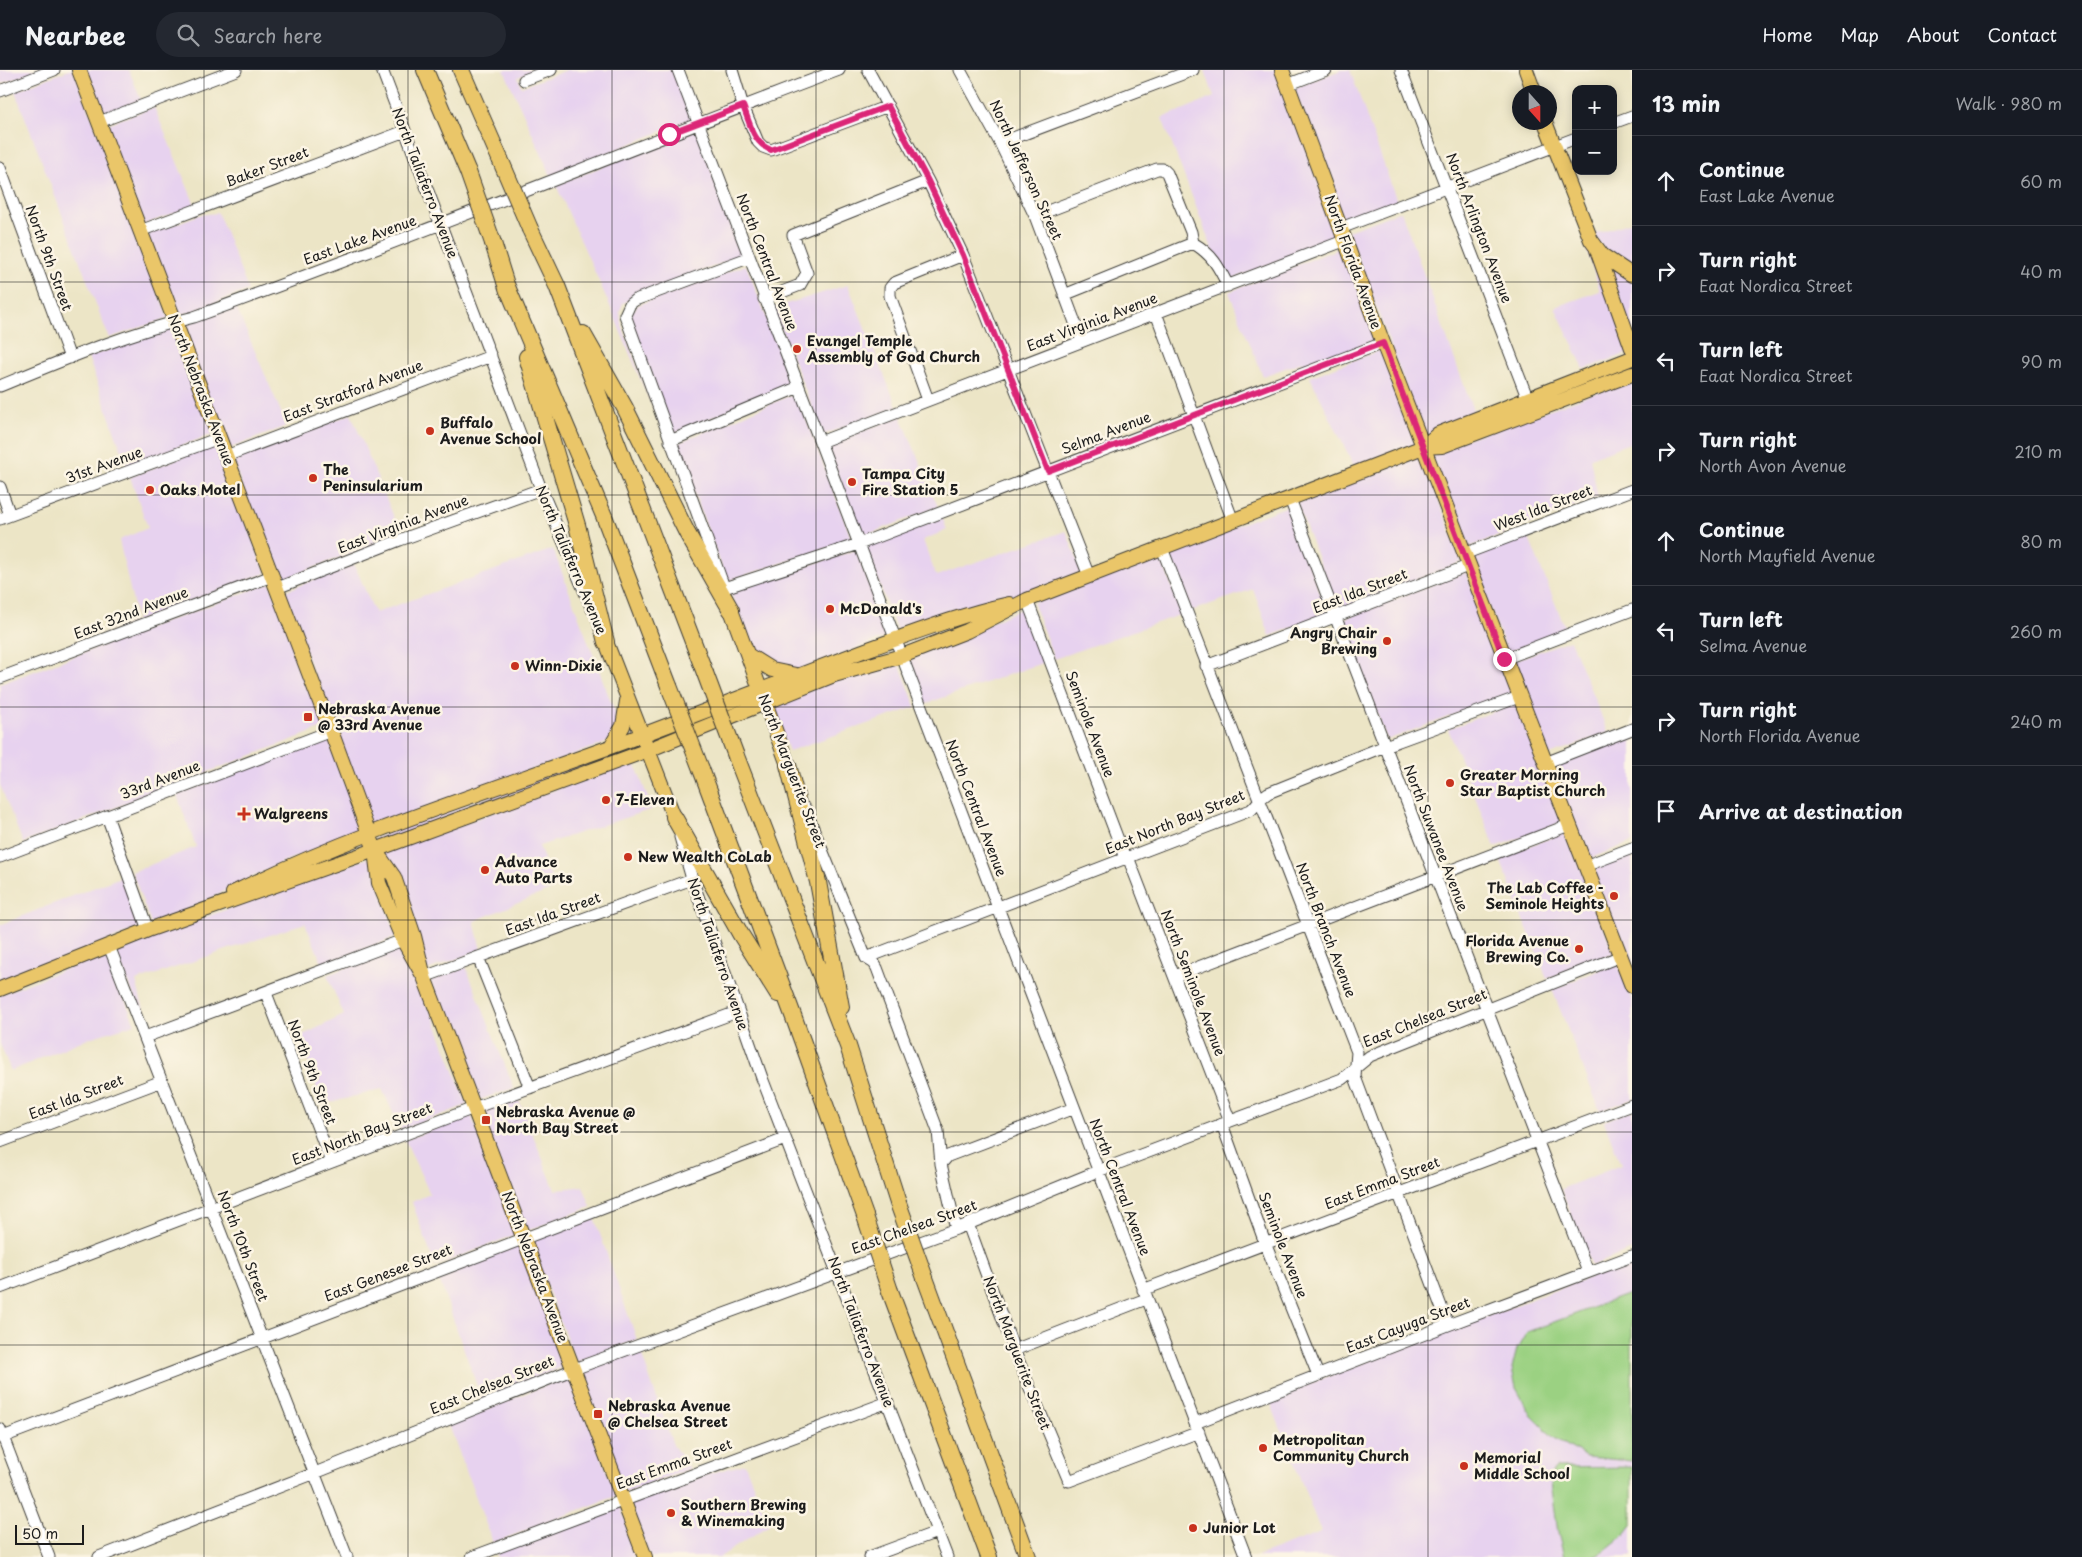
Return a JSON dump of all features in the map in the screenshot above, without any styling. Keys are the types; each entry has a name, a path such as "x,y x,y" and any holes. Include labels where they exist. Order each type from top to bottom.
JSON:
{"highway":[{"path":"426,70 468,172 493,243 577,525 606,642"},
{"path":"461,70 530,229 557,286 625,408 687,534 731,610"},
{"path":"505,282 604,516 670,686 794,1018 890,1291 989,1557"},
{"path":"557,286 848,1046 898,1203 1028,1557"},
{"path":"788,765 818,882 848,1046"},
{"path":"674,817 750,951 794,1018"}],"main road":[{"name":"North Nebraska Avenue","path":"79,70 275,582 375,850 379,883 403,940 424,977"},
{"name":"North Florida Avenue","path":"1282,70 1383,343 1585,866 1621,956 1629,970 1632,986"},
{"path":"1526,70 1531,85"},
{"path":"1548,130 1586,229 1597,249 1632,348"},
{"path":"1597,249 1632,275"},
{"path":"1423,447 1438,434 1527,397 1632,358"},
{"path":"179,920 282,868 369,834 642,735 762,696 902,656 967,631 1027,600 1290,498 1423,447 1443,446 1632,374"},
{"path":"0,989 148,930 375,850 648,750 762,696 799,675 974,611 1027,600"},
{"name":"North Marguerite Street","path":"731,610 788,765"},
{"name":"North Taliaferro Avenue","path":"606,642 674,817"},
{"path":"748,655 772,670 799,675"},
{"path":"611,746 623,726 627,698"},
{"name":"North Nebraska Avenue","path":"375,850 397,884 414,936 424,977 645,1557"}],"street":[{"path":"0,90 54,70"},
{"path":"99,122 236,70"},
{"name":"North Taliaferro Avenue","path":"382,70 541,489 606,642"},
{"path":"524,80 551,70"},
{"name":"North Central Avenue","path":"678,70 748,258 1246,1557"},
{"path":"732,70 743,106 758,142 763,147 771,150 888,106"},
{"name":"East Lake Avenue","path":"0,386 70,358 174,321 194,317 441,226 698,122 839,70"},
{"path":"868,70 928,181 963,255 1089,576"},
{"name":"North Jefferson Street","path":"960,70 1000,143 1035,216 1082,341"},
{"path":"1000,143 1193,70"},
{"path":"1288,85 1326,70"},
{"name":"North Arlington Avenue","path":"1401,70 1527,397"},
{"path":"1617,122 1632,116"},
{"name":"Baker Street","path":"140,231 405,131"},
{"name":"East Virginia Avenue","path":"820,442 1228,286 1447,187 1572,139"},
{"name":"North 9th Street","path":"0,168 70,358"},
{"path":"1035,216 1157,169 1163,169 1167,173 1191,232 1193,243 1205,250 1216,262 1228,286"},
{"path":"764,298 800,285 807,273 793,235 928,181"},
{"path":"1064,295 1193,243"},
{"path":"928,400 890,296 890,288 894,283 963,255"},
{"name":"North Marguerite Street","path":"731,610 626,321 627,310 635,300 748,258"},
{"path":"1156,313 1233,521"},
{"name":"Selma Avenue","path":"724,588 859,544 1383,343"},
{"name":"East Stratford Avenue","path":"226,456 491,356"},
{"path":"670,441 799,387"},
{"name":"31st Avenue","path":"5,517 219,438"},
{"path":"0,487 5,517"},
{"name":"East Virginia Avenue","path":"275,582 400,540 541,489"},
{"name":"West Ida Street","path":"1466,560 1632,490"},
{"name":"North Suwanee Avenue","path":"1290,498 1434,876 1488,1008 1536,1140 1588,1272"},
{"name":"North Branch Avenue","path":"1162,548 1206,666 1357,1052 1355,1077 1448,1324"},
{"name":"East Ida Street","path":"1206,666 1335,617 1466,560"},
{"name":"East 32nd Avenue","path":"0,678 275,582"},
{"name":"Seminole Avenue","path":"1027,600 1126,857"},
{"path":"1504,659 1632,610"},
{"name":"East North Bay Street","path":"866,958 1251,810 1257,805 1259,799 1268,793 1385,746 1519,697"},
{"path":"1545,762 1632,729"},
{"name":"33rd Avenue","path":"0,857 331,731"},
{"name":"North Marguerite Street","path":"788,765 866,958 874,962 878,968 938,1131 941,1164 956,1229"},
{"path":"107,816 148,930"},
{"name":"North Taliaferro Avenue","path":"674,817 692,880 737,1012 947,1557"},
{"path":"1175,976 1569,825"},
{"path":"1585,866 1632,848"},
{"name":"North Seminole Avenue","path":"1126,857 1175,976 1226,1122"},
{"name":"East Ida Street","path":"424,977 692,880"},
{"path":"145,1037 403,940"},
{"name":"North 10th Street","path":"109,946 347,1557"},
{"name":"East Chelsea Street","path":"99,1557 315,1473 574,1368 956,1229 1098,1171 1342,1079 1370,1056 1621,956"},
{"path":"478,957 530,1088"},
{"name":"North 9th Street","path":"266,992 331,1162"},
{"name":"East North Bay Street","path":"0,1288 474,1108 737,1012"},
{"name":"East Ida Street","path":"0,1142 162,1081"},
{"name":"East Emma Street","path":"1014,1350 1265,1243 1632,1105"},
{"path":"941,1164 948,1156 1074,1108"},
{"name":"Seminole Avenue","path":"1226,1122 1265,1243 1318,1375"},
{"path":"938,1131 944,1142 953,1150 961,1151"},
{"name":"East Genesee Street","path":"1,1433 262,1338 523,1237 785,1139"},
{"name":"North Marguerite Street","path":"968,1224 1014,1350 1069,1481"},
{"name":"East Cayuga Street","path":"1069,1481 1318,1375 1448,1324 1632,1256"},
{"name":"East Emma Street","path":"472,1557 622,1499 888,1402"},
{"path":"1,1433 49,1557"},
{"path":"869,1557 937,1532"}],"shaded area":[{"path":"0,70 39,70 0,84"},
{"path":"69,70 74,70 168,318 109,338 15,91"},
{"path":"84,70 129,70 141,100 101,115"},
{"path":"504,70 536,70 518,77 521,87 567,70 673,70 692,119 551,176"},
{"path":"1205,70 1277,70 1339,237 1230,280 1220,259 1213,251 1162,118 1214,97"},
{"path":"1341,70 1350,70 1397,201 1344,221 1294,88"},
{"path":"154,107 195,205 143,225 105,125"},
{"path":"696,129 742,255 623,303 620,311 621,323 654,412 610,306 556,185"},
{"path":"1401,211 1474,413 1425,438 1348,231"},
{"path":"218,213 248,290 192,312 177,315 146,235 199,215"},
{"path":"1632,222 1632,269 1605,250 1593,234"},
{"path":"1583,237 1592,251 1629,353 1584,369 1555,307 1600,291"},
{"path":"1343,247 1377,340 1305,368 1302,362 1263,376 1229,292"},
{"path":"1606,263 1632,280 1632,334"},
{"path":"746,265 792,383 673,434 631,320 631,313 638,305"},
{"path":"848,285 897,407 823,435 773,308"},
{"path":"236,307 287,426 228,449 181,325"},
{"path":"172,328 213,434 127,466 88,357"},
{"path":"1381,350 1417,444 1355,468 1310,377"},
{"path":"1632,380 1632,442 1590,458 1598,497 1467,548 1430,452"},
{"path":"796,393 852,540 727,581 676,444"},
{"path":"351,414 401,534 279,581 232,459"},
{"path":"901,416 938,507 861,537 826,445"},
{"path":"216,444 266,573 79,643 137,620 119,540 148,528 130,477"},
{"path":"1421,454 1462,562 1337,610 1297,503"},
{"path":"1288,506 1328,614 1270,636 1253,589 1191,611 1168,551"},
{"path":"942,517 947,530 923,540 936,576 1066,531 1082,572 1025,595 972,606 898,633 865,547"},
{"path":"1528,536 1566,630 1507,652 1471,558"},
{"path":"553,549 619,723 608,742 371,828 283,592 354,564 375,613"},
{"path":"856,550 889,636 798,670 783,668 752,652 730,591"},
{"path":"1160,555 1182,614 1054,659 1033,603"},
{"path":"1466,572 1512,693 1387,740 1341,620"},
{"path":"270,583 325,727 23,843 0,785 0,684"},
{"path":"1025,607 1045,662 925,704 908,660"},
{"path":"1570,640 1608,732 1632,723 1547,756 1510,662"},
{"path":"899,663 916,707 789,751 771,705 836,680"},
{"path":"1516,703 1563,822 1495,847 1448,729"},
{"path":"1632,735 1632,842 1588,859 1551,766"},
{"path":"328,737 362,831 280,863 177,915 151,924 132,872 196,847 177,795"},
{"path":"628,746 630,751 377,844 375,838 610,752 612,754"},
{"path":"634,761 652,809 539,846 555,888 474,921 481,950 427,970 383,853"},
{"path":"1567,832 1614,953 1547,979 1499,857"},
{"path":"1632,854 1632,963 1629,964 1592,869"},
{"path":"371,857 396,937 323,965 305,923 136,981 147,1021 144,1022 115,950"},
{"path":"123,876 142,927 0,984 0,925"},
{"path":"401,947 419,978 467,1105 401,1130 382,1089 322,1105 301,1036 344,1015 327,975"},
{"path":"106,953 135,1024 86,1039 11,1071 0,1044 0,995"},
{"path":"1618,963 1632,999 1632,1099 1600,1111 1552,989"},
{"path":"466,967 514,1088 476,1101 430,980"},
{"path":"518,1098 555,1190 583,1186 591,1207 526,1231 480,1111"},
{"path":"1632,1110 1632,1250 1591,1266 1561,1189 1621,1165 1604,1121"},
{"path":"471,1115 517,1234 435,1266 412,1202 430,1194 405,1140"},
{"path":"594,1217 637,1340 576,1362 529,1241"},
{"path":"520,1244 567,1365 482,1400 438,1276"},
{"name":"Memorial Middle School","path":"1632,1261 1632,1556 1255,1557 1321,1532 1269,1399"},
{"path":"640,1350 673,1445 690,1469 625,1493 580,1372"},
{"path":"571,1375 616,1496 493,1543 449,1425"},
{"path":"745,1464 769,1525 720,1557 650,1557 629,1503 707,1474"},
{"path":"620,1506 639,1557 498,1557 496,1553"}],"green space":[{"path":"1632,1293 1632,1461 1586,1457 1553,1437 1532,1416 1516,1388 1512,1368 1517,1349 1527,1332"},
{"path":"1632,1467 1632,1525 1624,1535 1599,1555 1592,1557 1564,1557 1558,1533 1550,1475 1556,1468"}],"place":[{"name":"Evangel Temple Assembly of God Church","path":"797,349"},
{"name":"Buffalo Avenue School","path":"430,431"},
{"name":"The Peninsularium","path":"313,478"},
{"name":"Tampa City Fire Station 5","path":"852,482"},
{"name":"Oaks Motel","path":"150,490"},
{"name":"McDonald's","path":"830,609"},
{"name":"Angry Chair Brewing","path":"1387,641"},
{"name":"Winn-Dixie","path":"515,666"},
{"name":"Nebraska Avenue @ 33rd Avenue","path":"308,717"},
{"name":"Greater Morning Star Baptist Church","path":"1450,783"},
{"name":"7-Eleven","path":"606,800"},
{"name":"Walgreens","path":"244,814"},
{"name":"New Wealth CoLab","path":"628,857"},
{"name":"Advance Auto Parts","path":"485,870"},
{"name":"The Lab Coffee - Seminole Heights","path":"1614,896"},
{"name":"Florida Avenue Brewing Co.","path":"1579,949"},
{"name":"Nebraska Avenue @ North Bay Street","path":"486,1120"},
{"name":"Nebraska Avenue @ Chelsea Street","path":"598,1414"},
{"name":"Metropolitan Community Church","path":"1263,1448"},
{"name":"Memorial Middle School","path":"1464,1466"},
{"name":"Southern Brewing & Winemaking","path":"671,1513"},
{"name":"Junior Lot","path":"1193,1528"}],"route":[{"path":"669,134 743,106 758,142 763,147 771,150 888,106 928,181 963,255 1048,471 1383,343 1504,659"}]}
